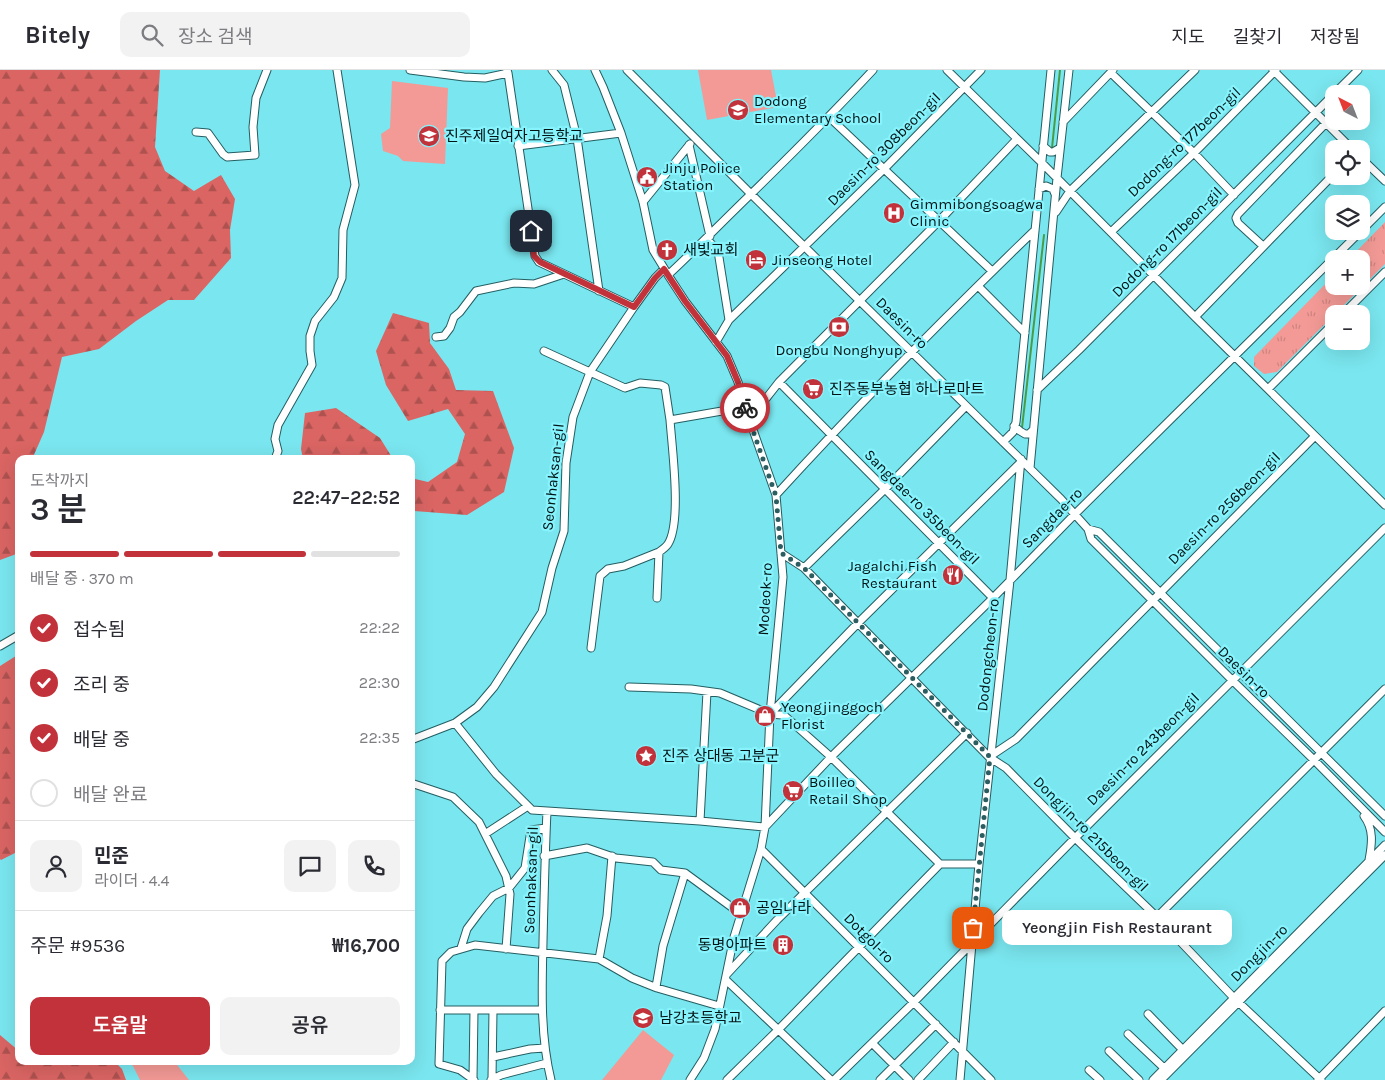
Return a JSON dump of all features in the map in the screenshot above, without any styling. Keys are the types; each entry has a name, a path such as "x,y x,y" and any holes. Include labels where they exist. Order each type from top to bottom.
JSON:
{"street":[{"path":"196,132 208,133 227,157 255,155 253,127 256,98 267,70"},
{"path":"276,455 278,451 275,439 278,425 312,365 310,336 315,321 334,297 342,278 343,230 356,185 337,70"},
{"path":"410,70 484,78 509,71 534,256 540,262 634,307"},
{"path":"552,70 564,85 577,138 599,290"},
{"name":"Modeok-ro","path":"595,70 621,133 642,202 653,250 685,301 727,356 738,382 776,496 782,577 770,714 765,827 761,849 741,914 715,1029 708,1049 690,1080"},
{"name":"Daesin-ro","path":"628,70 751,194 1030,468 1075,514 1088,529 1092,539 1385,832"},
{"path":"666,272 708,238 873,70"},
{"path":"947,70 1042,162 1385,505"},
{"name":"Daesin-ro 308beon-gil","path":"716,342 729,320 806,247 981,70"},
{"path":"1003,442 1012,432 1014,426 1052,70"},
{"path":"1030,468 1068,70"},
{"path":"1056,212 1070,191 1195,70"},
{"path":"1275,70 1325,122"},
{"name":"Dodong-ro 177beon-gil","path":"1111,232 1194,153 1275,70"},
{"name":"Dodong-ro 171beon-gil","path":"1343,85 1358,70"},
{"path":"1063,122 1112,71 1234,195"},
{"name":"Dodong-ro 171beon-gil","path":"1037,390 1325,103"},
{"path":"828,117 992,271"},
{"path":"1263,246 1238,223 1236,218 1325,124"},
{"path":"1333,130 1343,140"},
{"path":"518,146 621,133"},
{"path":"642,202 695,138"},
{"path":"750,418 779,382 1017,139"},
{"path":"689,145 708,238 718,251 729,320"},
{"path":"1043,146 1050,152 1060,148"},
{"path":"1370,167 1385,181"},
{"path":"1195,317 1325,183"},
{"path":"1039,189 1046,186 1053,189 1056,194"},
{"name":"Sangdae-ro","path":"1370,222 1385,207"},
{"path":"776,496 831,435 992,271 1035,230"},
{"name":"Sangdae-ro","path":"765,827 831,757 1352,240"},
{"name":"Seonhaksan-gil","path":"551,1080 545,1048 542,1010 544,856 547,811 532,810 496,774 455,723 477,707 494,687 542,612 552,568 564,531 566,462 573,417 590,372 655,278 666,272"},
{"path":"1352,305 1385,272"},
{"path":"436,337 444,336 450,328 454,317 476,291 514,283 534,284 564,274"},
{"path":"978,286 1025,333"},
{"path":"1268,389 1325,333"},
{"path":"544,351 625,388 640,383 661,385 665,388 666,393 670,420 675,497 674,528 668,544 659,552 624,566 608,569 600,576 591,648"},
{"name":"Sangdae-ro 35beon-gil","path":"779,382 993,598"},
{"path":"804,568 966,406"},
{"path":"670,420 745,407"},
{"path":"1014,426 1025,434 1029,434 1033,430"},
{"name":"Daesin-ro 256beon-gil","path":"990,757 1016,739 1315,436"},
{"path":"770,714 858,623 1021,461"},
{"name":"Dodongcheon-ro","path":"960,1080 971,944 1021,461"},
{"name":"Daesin-ro 243beon-gil","path":"1074,838 1385,528"},
{"name":"Daesin-ro","path":"1088,529 1099,532 1385,816"},
{"path":"657,598 659,552"},
{"name":"Dongjin-ro 215beon-gil","path":"781,553 804,568 990,757 1006,768 1237,1000 1320,1080"},
{"path":"0,646 15,637"},
{"path":"629,687 691,689 720,693 770,714 786,717 831,757 940,864 979,864"},
{"path":"1157,918 1385,689"},
{"path":"700,821 707,692"},
{"path":"415,738 455,723"},
{"path":"805,893 967,733"},
{"path":"415,785 453,797 479,822 506,876 509,888 506,949"},
{"path":"1374,805 1385,810"},
{"path":"485,834 528,806"},
{"path":"1360,806 1370,824 1372,832 1372,863 1385,863"},
{"path":"547,811 765,827"},
{"path":"460,948 468,929 479,913 493,896 509,888 525,868 531,830 546,828"},
{"path":"726,977 778,1030 832,1080 914,1002 1074,838"},
{"name":"Dongjin-ro","path":"1162,1080 1237,1000 1372,863 1385,845"},
{"path":"544,856 587,848 612,856 653,862 662,870 685,873 741,914"},
{"name":"Dotgol-ro","path":"761,849 991,1080"},
{"name":"Dongjin-ro","path":"1372,863 1385,855"},
{"path":"599,960 607,916 612,856"},
{"path":"727,1080 940,864"},
{"path":"656,987 663,946 685,873"},
{"name":"Modeok-ro","path":"726,977 777,920 805,893"},
{"path":"474,1080 460,1070 439,1064 442,961 450,952 460,948 475,946 542,952 599,960 632,978 720,1006"},
{"name":"Dongjin-ro","path":"1153,1080 1237,1000"},
{"path":"440,1010 542,1010"},
{"path":"474,1010 474,1080"},
{"path":"493,1010 492,1080 502,1075 547,1063"},
{"path":"1320,1080 1385,1011"},
{"path":"1148,1014 1183,1050"},
{"path":"880,1080 936,1024"},
{"path":"1128,1034 1164,1068"},
{"path":"918,1080 954,1042"},
{"path":"872,1043 909,1080"},
{"path":"493,1057 530,1049 545,1048"},
{"path":"1109,1051 1139,1080"},
{"path":"1090,1070 1100,1080"}],"green space":[{"path":"0,70 160,70 155,147 165,171 194,191 221,175 235,199 230,230 231,258 194,300 168,300 99,349 62,357 44,432 34,455 15,455 15,554 0,560"},
{"path":"698,70 771,70 778,107 707,120"},
{"path":"392,81 448,88 445,164 403,161 398,156 383,151 381,134 390,128"},
{"path":"1385,222 1385,264 1370,279 1370,250 1358,250 1367,240 1370,240 1370,237"},
{"path":"1325,284 1325,295 1354,295 1344,305 1325,305 1325,324 1277,372 1264,374 1254,366 1254,357"},
{"path":"393,313 429,323 430,343 449,369 456,390 493,391 514,448 504,492 467,515 415,511 415,479 428,482 457,462 465,434 448,409 408,421 386,385 376,351"},
{"path":"336,408 380,438 391,455 302,455 301,449 305,413"},
{"path":"15,657 15,853 1,860 0,859 0,666"},
{"path":"643,1030 674,1055 661,1080 602,1080"},
{"path":"0,1035 15,1048 15,1065 118,1065 122,1069 126,1080 0,1080"},
{"path":"177,1065 189,1080 140,1080 133,1066"}],"waterway":[{"path":"1052,148 1060,70"},
{"path":"1022,428 1044,235"}],"way so far":[{"path":"745,408 776,496 781,553 804,568 990,757 973,928"}],"place":[{"name":"Dodong Elementary School","path":"738,110"},
{"name":"진주제일여자고등학교","path":"429,136"},
{"name":"Jinju Police Station","path":"647,177"},
{"name":"Gimmibongsoagwa Clinic","path":"894,213"},
{"name":"새빛교회","path":"667,250"},
{"name":"Jinseong Hotel","path":"756,260"},
{"name":"Dongbu Nonghyup","path":"839,327"},
{"name":"진주동부농협 하나로마트","path":"813,389"},
{"name":"Jagalchi Fish Restaurant","path":"953,575"},
{"name":"Yeongjinggoch Florist","path":"765,716"},
{"name":"진주 상대동 고분군","path":"646,756"},
{"name":"Boilleo Retail Shop","path":"793,791"},
{"name":"공임나라","path":"740,908"},
{"name":"Yeongjin Fish Restaurant","path":"973,928"},
{"name":"동명아파트","path":"783,945"},
{"name":"남강초등학교","path":"643,1018"}],"route":[{"path":"531,231 534,256 540,262 634,307 664,269 685,301 727,356 738,382 745,408"}]}
